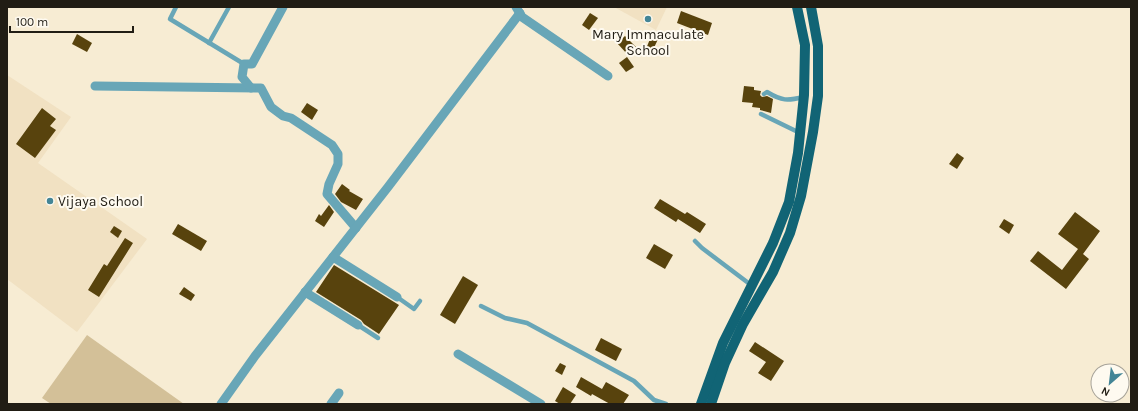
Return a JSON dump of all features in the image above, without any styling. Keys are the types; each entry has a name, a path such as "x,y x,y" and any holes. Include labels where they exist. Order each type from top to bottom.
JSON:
{"main road":[{"path":"701,404 723,344 773,243 789,202 804,97 805,45 797,7"},
{"path":"711,404 725,363 743,324 773,272 790,233 801,196 818,96 818,46 811,7"}],"street":[{"path":"251,88 242,77 244,64 252,64 283,7"},
{"path":"221,404 255,356 356,228 518,10 522,17 608,76"},
{"path":"95,86 261,88 271,107 283,116 291,118 332,145 338,154 338,164 329,184 327,194 356,228"},
{"path":"333,257 397,298"},
{"path":"305,292 358,326"},
{"path":"458,354 541,404"},
{"path":"331,404 339,393"}],"lane":[{"path":"176,7 170,19 244,64"},
{"path":"210,43 229,7"},
{"path":"764,94 767,92 777,98 785,100 804,97"},
{"path":"761,114 800,133"},
{"path":"695,241 751,285"},
{"path":"397,298 414,309 420,301"},
{"path":"481,306 505,318 527,323 634,381 654,400 666,404"},
{"path":"358,326 378,338"}],"shaded area":[{"name":"Mary Immaculate School","path":"614,7 667,7 656,30"},
{"name":"Vijaya School","path":"7,75 71,117 38,163 147,239 77,332 7,279"},
{"path":"87,335 184,404 51,404 42,398"}],"building":[{"path":"681,11 712,23 708,35 677,23"},
{"path":"590,13 598,18 589,30 582,25"},
{"path":"77,34 92,43 87,52 72,44"},
{"path":"652,34 659,37 652,52 646,49"},
{"path":"625,36 636,47 628,55 617,43"},
{"path":"627,57 634,67 626,72 619,63"},
{"path":"744,86 754,87 754,90 761,91 760,95 762,97 767,96 773,99 771,113 760,110 760,108 752,107 753,103 742,102"},
{"path":"307,103 318,110 312,120 301,112"},
{"path":"42,108 56,119 50,126 56,130 35,158 16,144"},
{"path":"957,153 964,158 957,169 949,164"},
{"path":"342,184 350,190 349,191 363,199 356,210 341,202 335,194"},
{"path":"660,199 685,214 687,212 706,224 700,233 678,219 676,222 654,208"},
{"path":"329,205 334,212 324,227 315,221 319,214 321,216"},
{"path":"1075,212 1100,231 1083,254 1089,259 1066,289 1030,261 1038,251 1062,270 1078,249 1058,234"},
{"path":"1004,219 1014,225 1009,234 999,227"},
{"path":"178,224 207,241 201,251 172,234"},
{"path":"114,226 122,231 118,238 110,232"},
{"path":"125,238 133,243 99,297 88,290 104,264 107,266"},
{"path":"654,244 673,255 665,269 646,258"},
{"path":"334,265 399,305 379,334 364,324 361,320 316,292"},
{"path":"463,276 478,285 455,324 440,315"},
{"path":"184,287 195,295 191,301 179,294"},
{"path":"601,338 622,349 616,361 595,350"},
{"path":"755,342 784,361 771,381 758,373 766,362 749,351"},
{"path":"560,363 566,366 562,375 555,371"},
{"path":"581,377 602,389 606,382 629,395 623,404 610,404 592,394 591,396 576,387"},
{"path":"563,387 576,395 570,404 560,404 555,401"}],"place":[{"name":"Mary Immaculate School","path":"648,19"},
{"name":"Vijaya School","path":"50,201"}]}
